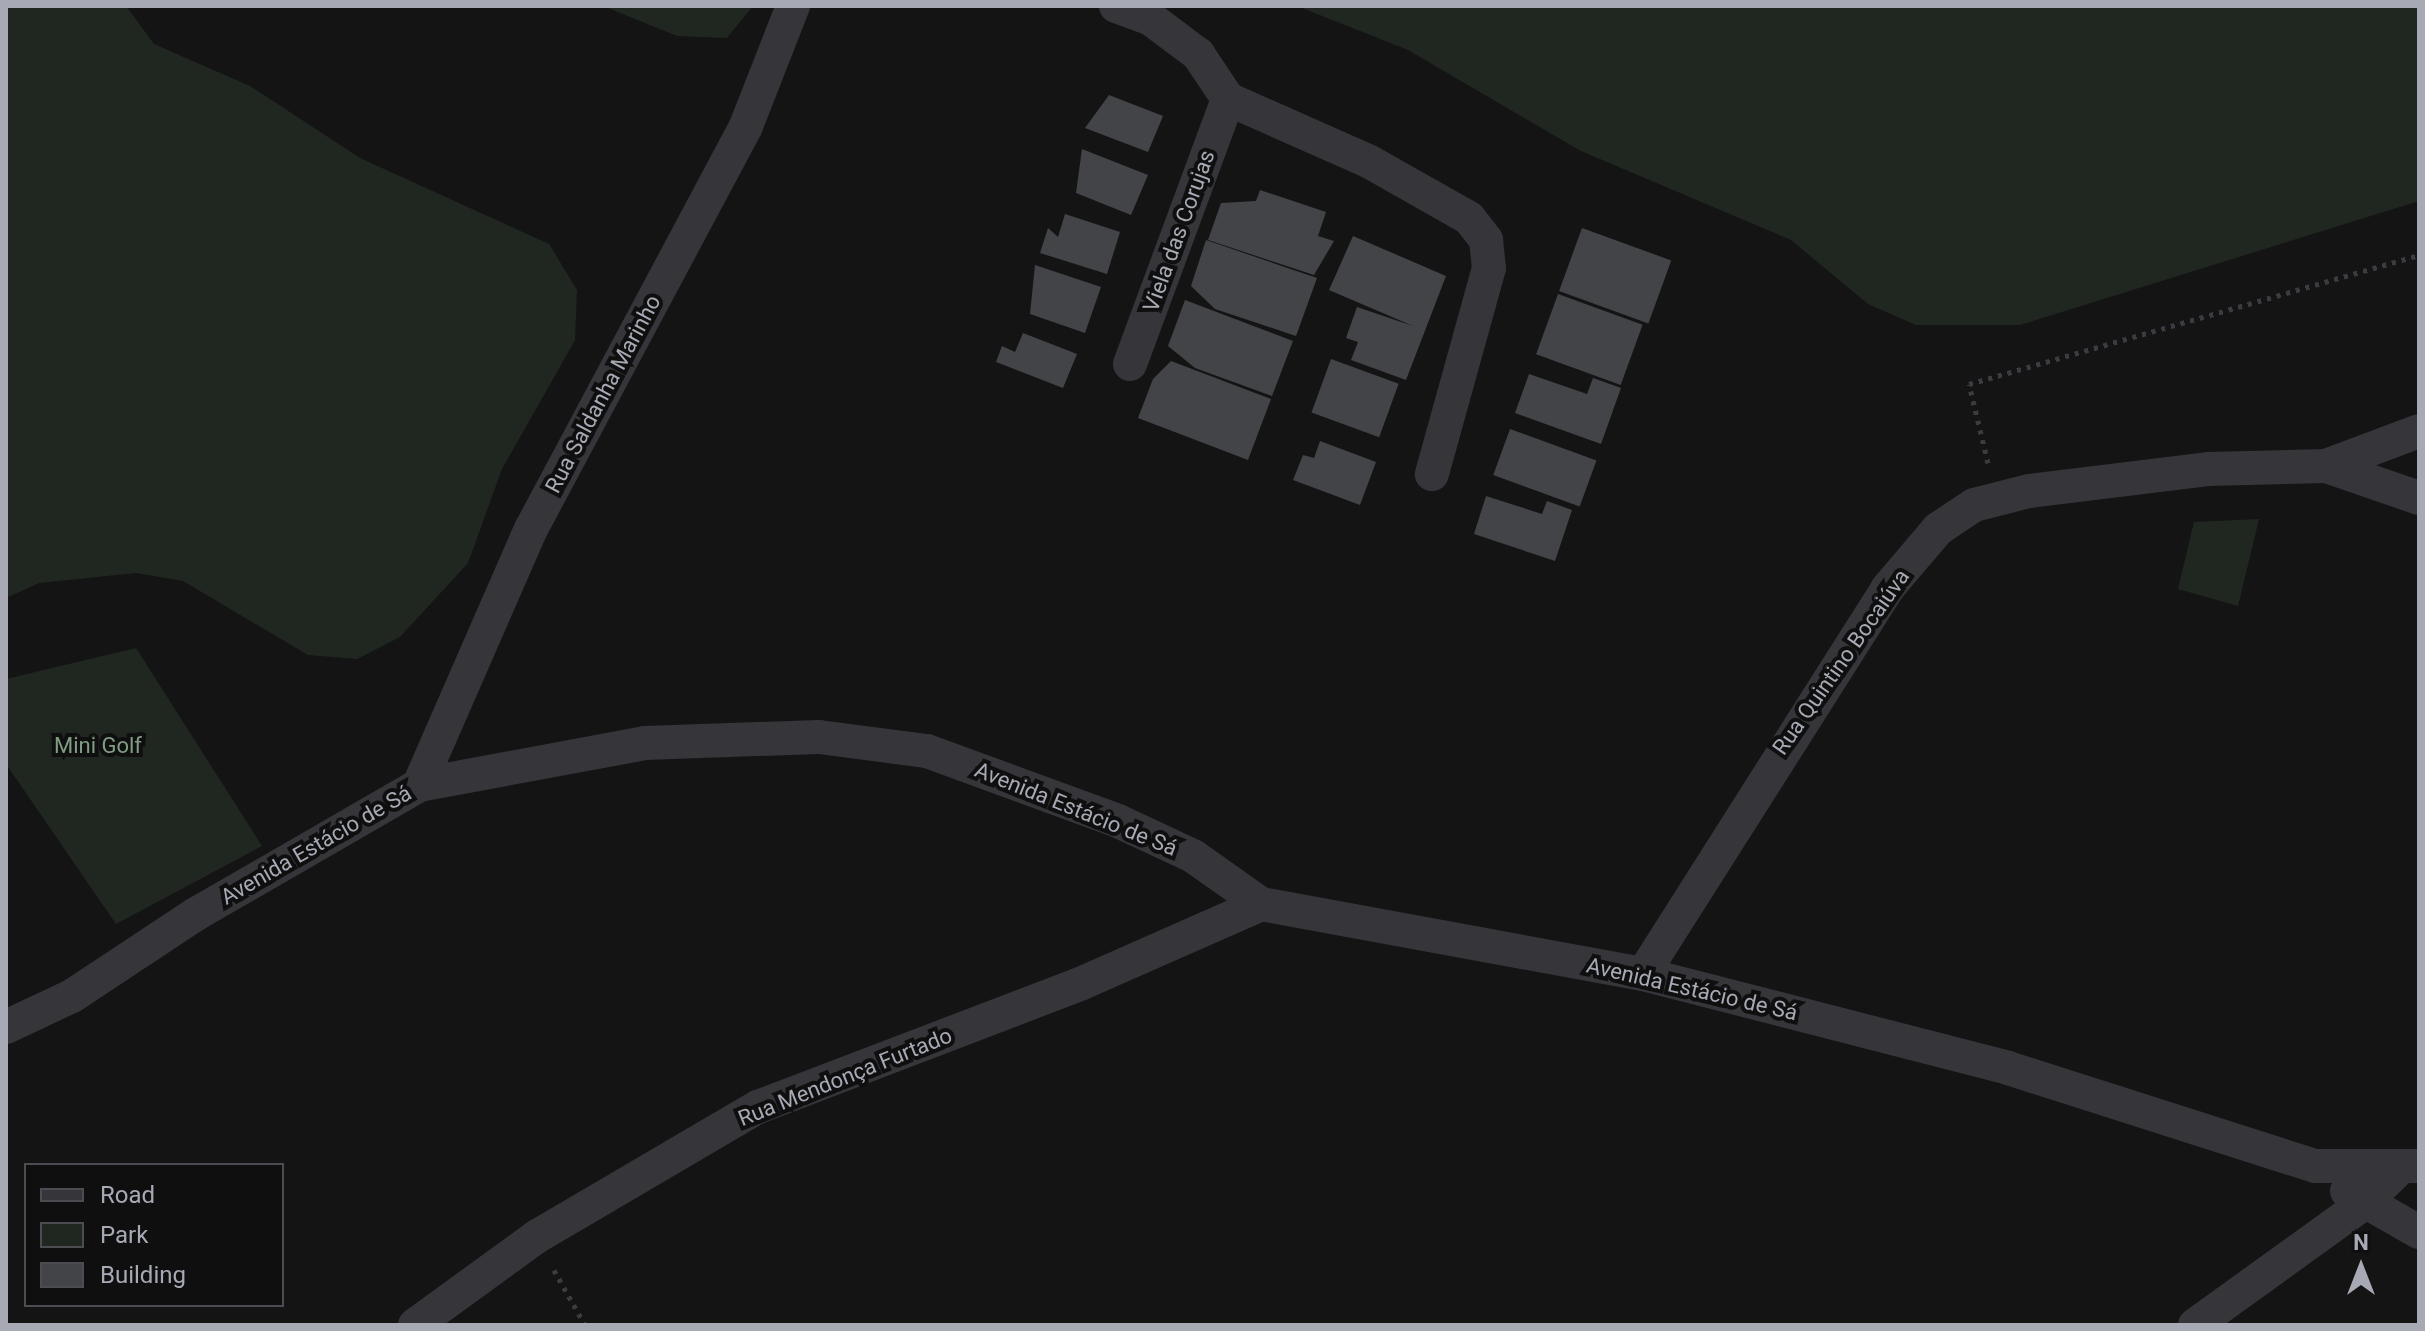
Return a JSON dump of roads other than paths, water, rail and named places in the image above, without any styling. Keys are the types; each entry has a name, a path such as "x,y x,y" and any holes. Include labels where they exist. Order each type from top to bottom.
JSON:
{"street":[{"name":"Rua Saldanha Marinho","path":"419,785 531,529 746,126 793,6"},
{"path":"1116,6 1151,19 1198,54 1228,99 1370,162 1469,218 1486,240 1489,268 1432,474"},
{"name":"Viela das Corujas","path":"1130,364 1228,99"},
{"name":"Rua Quintino Bocaiúva","path":"1643,974 1887,589 1938,529 1997,499 2208,469 2326,466 2419,431"},
{"name":"Rua Quintino Bocaiúva","path":"2326,466 2419,498"},
{"name":"Avenida Estácio de Sá","path":"6,1027 72,996 196,914 419,785 645,743 819,737 927,751 1118,821 1193,856 1261,904 1643,974 2008,1068 2315,1166 2410,1167"},
{"name":"Rua Mendonça Furtado","path":"415,1325 536,1237 758,1107 1080,984 1261,904"},
{"name":"Avenida Estácio de Sá","path":"2315,1166 2363,1204 2419,1232"},
{"path":"2195,1325 2410,1167"}],"park label":[{"name":"Mini Golf","path":"98,746"}]}
